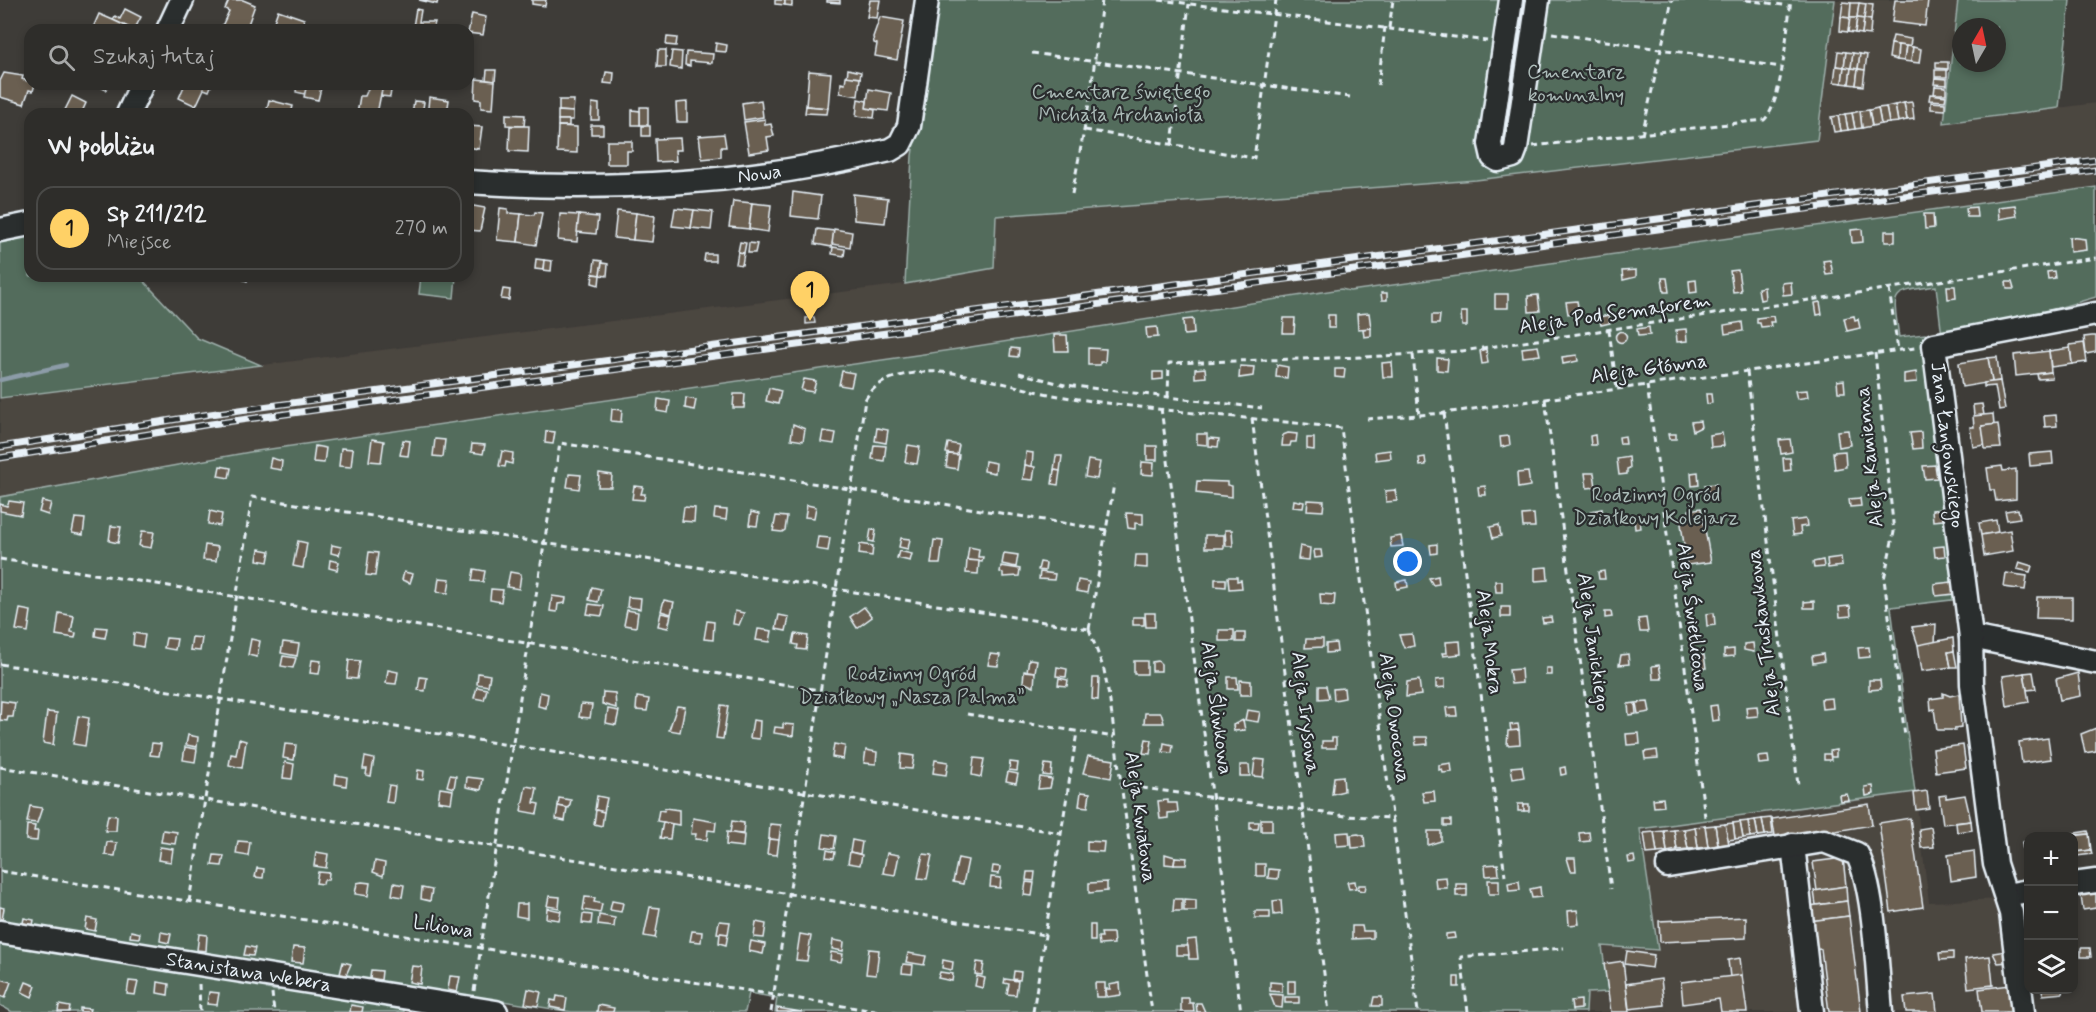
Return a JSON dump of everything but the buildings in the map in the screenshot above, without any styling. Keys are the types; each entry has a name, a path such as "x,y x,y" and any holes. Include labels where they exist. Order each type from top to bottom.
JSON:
{"street":[{"path":"171,24 182,0"},
{"name":"Nowa","path":"474,182 571,185 720,179 770,173 890,150 900,144 909,126 927,0"},
{"path":"1511,0 1490,144 1493,158 1498,160 1513,156 1516,148 1538,0"},
{"path":"136,108 140,90"},
{"path":"0,230 24,225"},
{"name":"Jana Łangowskiego","path":"2023,1012 2011,913 1995,864 1972,684 1971,637 1934,345 2096,314"},
{"path":"1971,637 2096,662"},
{"path":"1668,866 1824,841 1857,854 1869,899 1881,1012"},
{"path":"1792,845 1812,1012"},
{"path":"2078,883 2096,881"},
{"path":"2006,895 2024,892"},
{"name":"Stanisława Webera","path":"0,932 496,1012"}],"path":[{"path":"1072,194 1095,62 1102,0"},
{"path":"1159,0 1274,16 1492,41"},
{"path":"1084,130 1254,158 1276,0"},
{"path":"1378,85 1393,0"},
{"path":"1642,135 1672,0"},
{"path":"1746,0 1790,6"},
{"path":"1516,148 1764,120 1774,109 1791,0"},
{"path":"1172,144 1189,4"},
{"path":"1534,31 1781,68"},
{"path":"1032,53 1350,97"},
{"name":"Aleja Pod Semaforem","path":"1168,397 1169,363 1413,355 1462,351 2096,258"},
{"path":"1889,289 1898,350"},
{"path":"1609,330 1617,389"},
{"name":"Aleja Główna","path":"1367,418 1444,413 1934,345"},
{"name":"Aleja Kamienna","path":"1875,353 1894,532 1884,579 1905,736"},
{"path":"1413,355 1419,416"},
{"name":"Aleja Truskawkowa","path":"1748,371 1798,784"},
{"path":"771,1012 865,400 871,388 879,383 912,374 943,373 1061,396 1252,418"},
{"path":"1019,373 1065,386 1262,408"},
{"name":"Aleja Świetlicowa","path":"1647,385 1705,817"},
{"name":"Aleja Janickiego","path":"1545,399 1611,890"},
{"name":"Aleja Śliwkowa","path":"1161,408 1241,1012"},
{"name":"Aleja Mokra","path":"1444,413 1505,876"},
{"name":"Aleja Owocowa","path":"1252,418 1341,428 1418,1012"},
{"name":"Aleja Irysowa","path":"1252,418 1329,1012"},
{"path":"472,1008 560,443 1107,530"},
{"path":"189,902 252,496 1089,629 1114,484"},
{"path":"0,559 820,690"},
{"name":"Aleja Kwiatowa","path":"1089,629 1104,670 1152,1012"},
{"path":"0,664 1061,833"},
{"path":"967,714 1114,738"},
{"path":"1033,1012 1077,732"},
{"path":"0,767 1045,935"},
{"path":"1121,784 1303,810 1392,818"},
{"name":"Liliowa","path":"0,871 881,1012"},
{"path":"1468,1012 1461,957 1564,948"},
{"path":"198,964 200,1012"}],"shaded area":[{"path":"1835,0 1958,0 1956,18 1952,18 1952,53 1944,123 2096,103 2096,187 1350,291 1341,289 958,349 250,452 0,497 0,398 905,284 994,268 996,216 1476,180 1817,140"},
{"path":"1915,792 1929,902 2003,899 2019,1012 1586,1012 1587,993 1607,992 1602,946 1658,950 1640,829"}],"green space":[{"path":"935,0 1835,0 1817,140 1476,180 996,216 994,268 905,284 912,156"},
{"path":"1958,0 2070,0 2059,108 1944,123 1952,53 1952,72 2006,72 2006,18 1956,18"},
{"name":"Rodzinny Ogród Działkowy „Nasza Palma”","path":"2096,187 2096,297 1996,326 1942,336 1936,286 1909,290 1897,297 1895,302 1899,337 1925,334 1960,599 1891,607 1915,792 1640,829 1658,950 1602,946 1608,992 1587,993 1586,1012 775,1012 777,998 749,993 745,1012 572,1012 0,921 0,497 250,452 958,349 1341,289 1350,291"},
{"path":"24,231 24,282 145,282 197,338 261,365 0,398 0,236"},
{"path":"420,282 455,282 454,298 419,294"},
{"path":"0,940 264,981 267,989 278,991 286,985 403,1004 404,1012 12,1012 0,1005"}],"waterway":[{"path":"0,380 66,365"}],"railway":[{"path":"0,447 210,414 2096,160"},
{"path":"0,458 211,424 2096,170"}],"place":[{"name":"Sp 211/212","path":"810,321"}],"park label":[{"name":"Cmentarz komunalny","path":"1576,84"},
{"name":"Cmentarz świętego Michała Archanioła","path":"1121,104"},
{"name":"Rodzinny Ogród Działkowy Kolejarz","path":"1656,506"}]}
